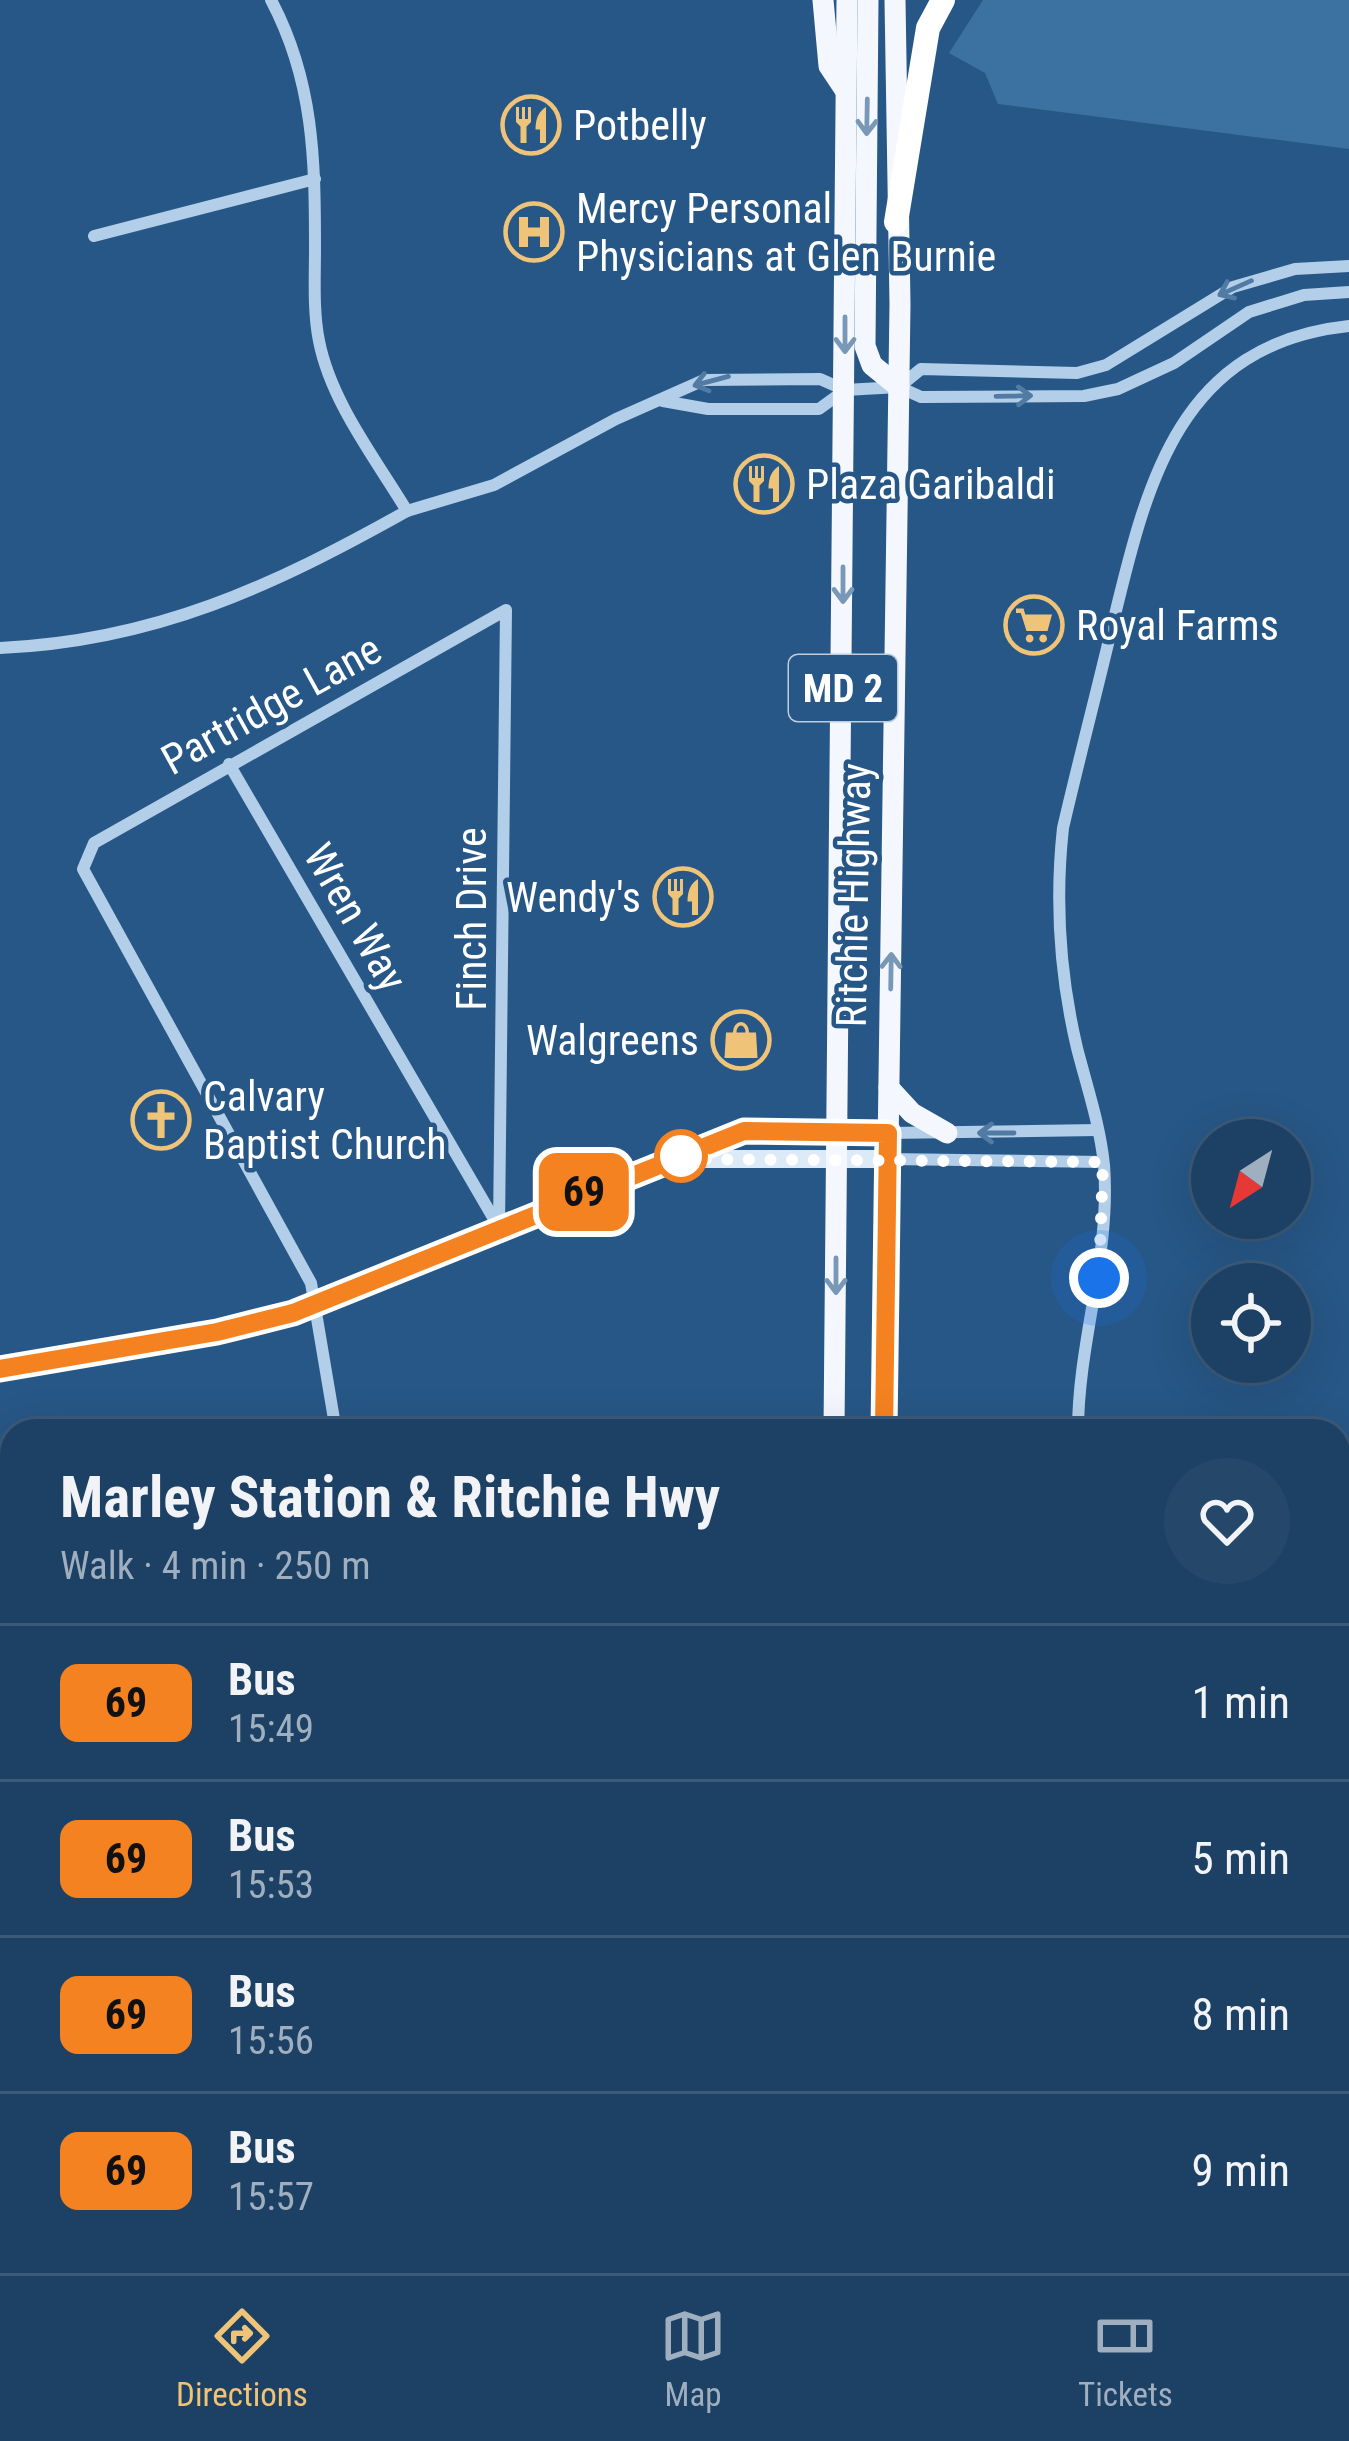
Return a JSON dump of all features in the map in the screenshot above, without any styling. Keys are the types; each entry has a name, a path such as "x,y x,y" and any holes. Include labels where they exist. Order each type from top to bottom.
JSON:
{"highway":[{"path":"896,222 918,75 928,28 943,0"}],"main road":[{"path":"823,0 829,66 847,92"},
{"name":"Ritchie Highway","path":"834,1419 848,0"},
{"path":"868,0 866,346 872,364 899,387"},
{"name":"Ritchie Highway","path":"884,1419 899,387 895,0"},
{"path":"889,1088 903,1107 947,1132"},
{"path":"0,1369 217,1332 313,1306 744,1131 888,1133"},
{"path":"672,1159 888,1159"}],"street":[{"path":"271,0 307,89 315,178 316,317 323,357 356,428 407,511"},
{"path":"94,236 315,178"},
{"path":"899,387 921,369 1077,373 1106,365 1233,287 1295,268 1349,266"},
{"path":"0,648 93,638 221,605 286,578 407,511 494,485 704,380 730,376 820,379 845,390 899,387 921,397 1084,396 1118,389 1163,370 1250,311 1304,295 1349,292"},
{"path":"1078,1419 1078,1387 1102,1258 1103,1162 1066,986 1059,871 1073,786 1145,497 1173,435 1237,365 1289,337 1349,326"},
{"path":"662,400 708,409 819,409 845,390"},
{"name":"Partridge Lane","path":"313,1306 311,1283 83,869 94,843 506,610"},
{"name":"Finch Drive","path":"499,1227 506,610"},
{"name":"Wren Way","path":"229,764 499,1227"},
{"path":"888,1133 1098,1130"},
{"path":"888,1159 1103,1162"},
{"path":"313,1306 333,1419"}],"shaded area":[{"path":"983,0 1349,0 1349,149 998,104 985,73 949,53"}],"bus line":[{"name":"69","path":"0,1369 217,1332 293,1313 744,1131 888,1133 884,1419"}],"place":[{"name":"Potbelly","path":"531,125"},
{"name":"Mercy Personal Physicians at Glen Burnie","path":"534,232"},
{"name":"Plaza Garibaldi","path":"764,484"},
{"name":"Royal Farms","path":"1034,625"},
{"name":"Wendy's","path":"683,897"},
{"name":"Walgreens","path":"741,1040"},
{"name":"Calvary Baptist Church","path":"161,1120"}],"route":[{"path":"681,1156 672,1159 1103,1162 1106,1207 1099,1278"}]}
